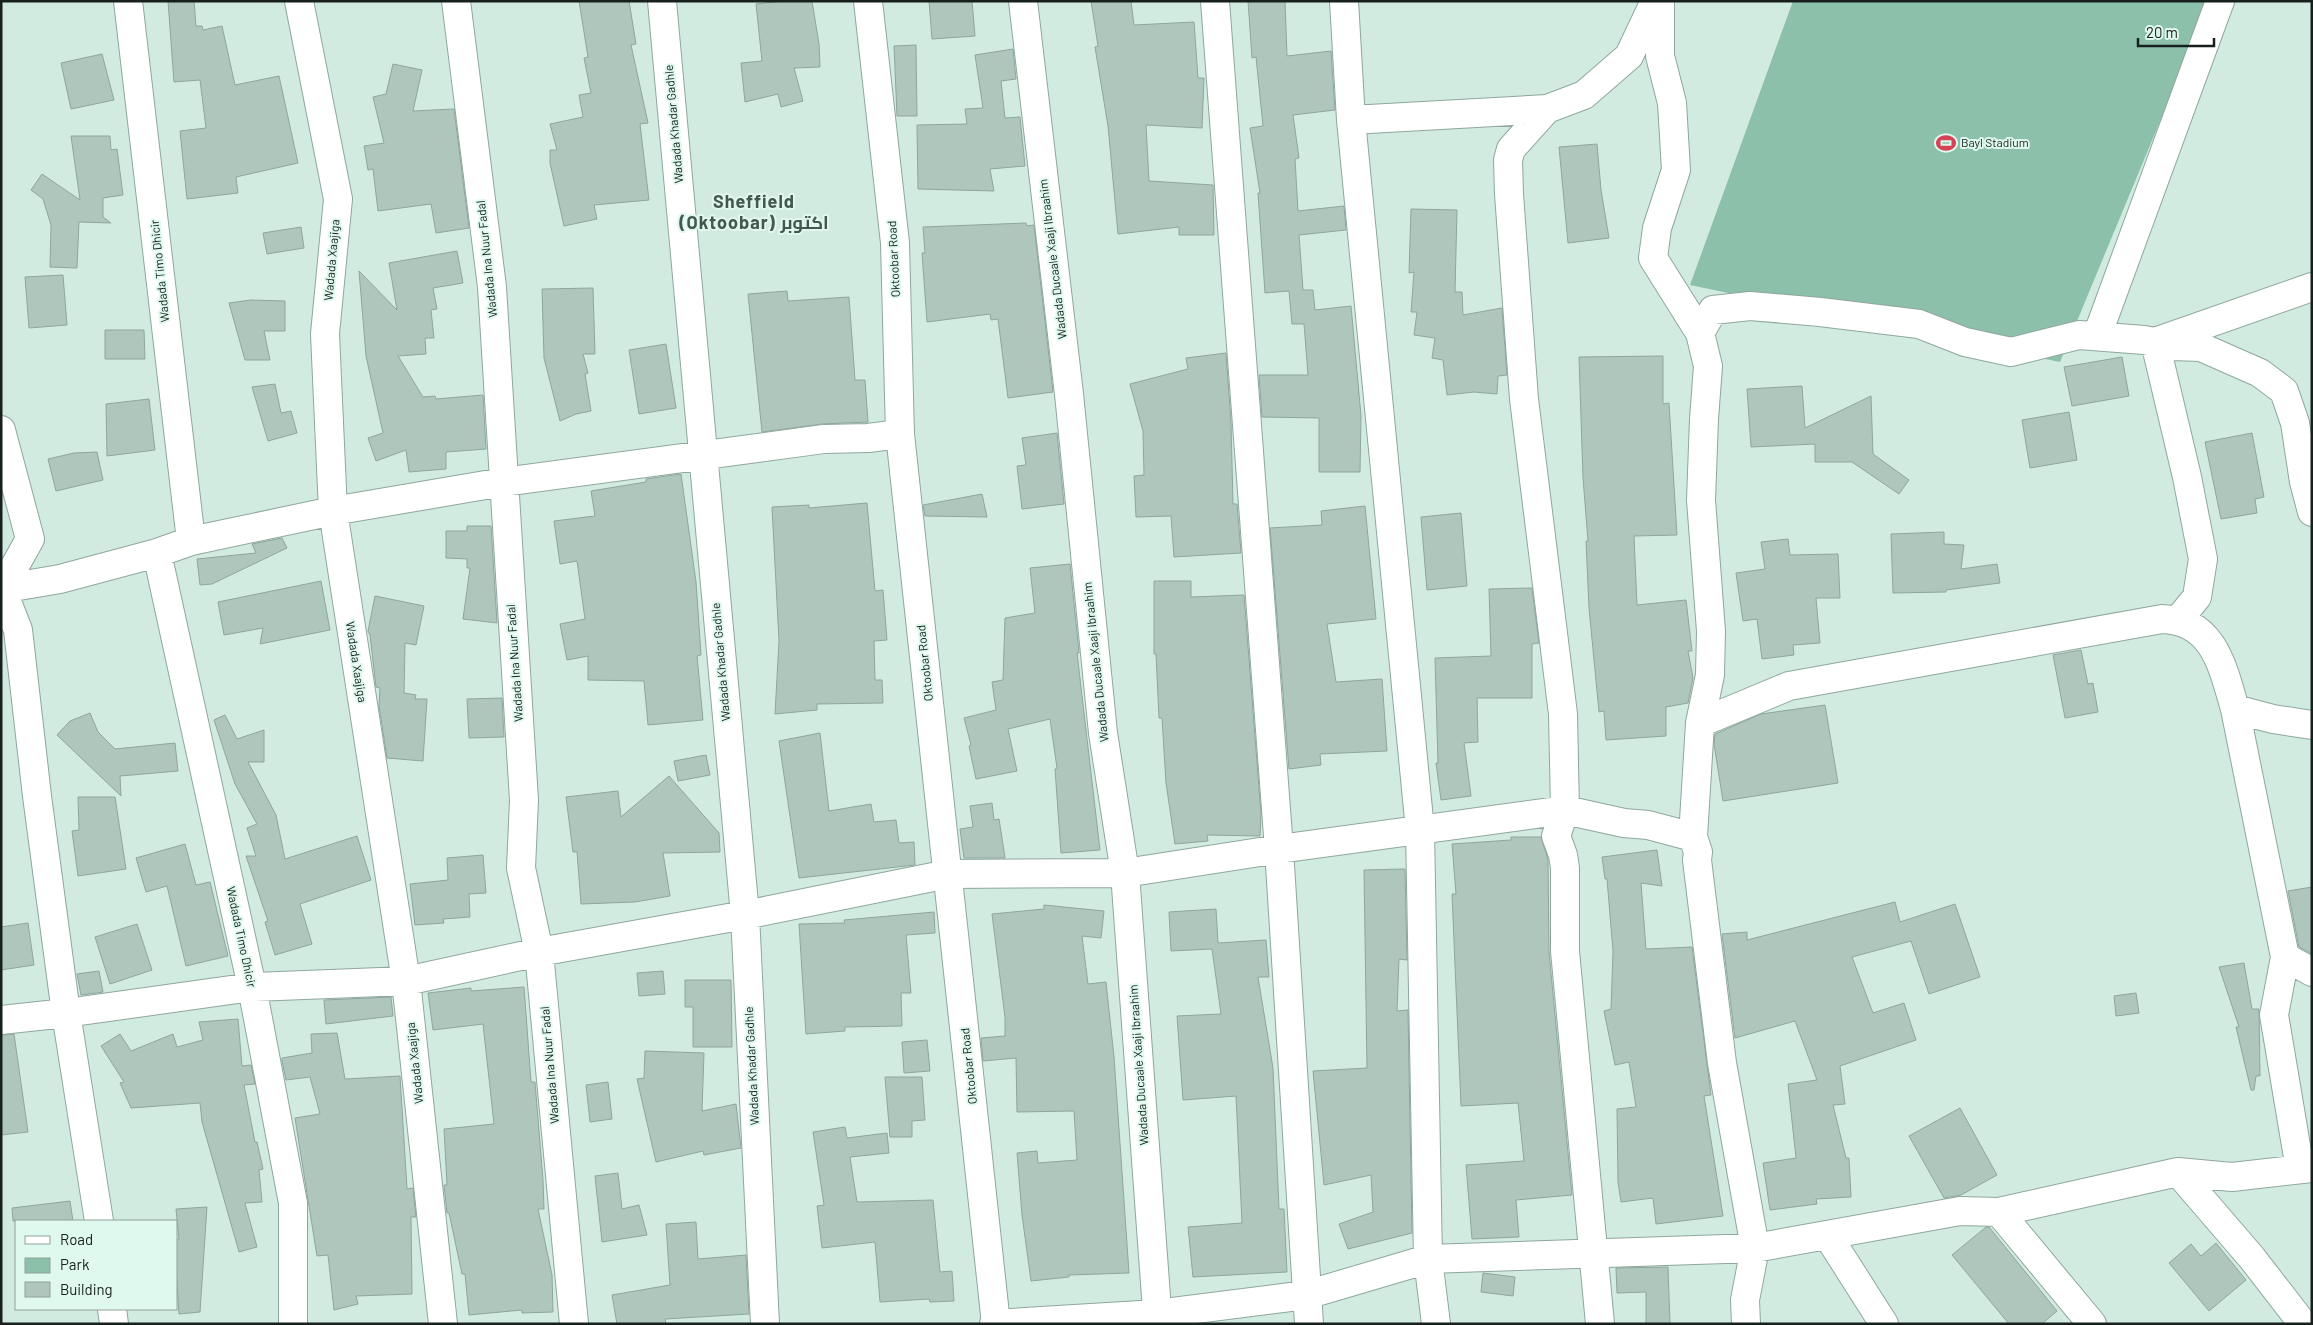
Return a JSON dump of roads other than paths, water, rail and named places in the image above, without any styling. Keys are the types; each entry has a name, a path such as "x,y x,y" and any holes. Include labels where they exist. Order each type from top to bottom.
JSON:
{"street":[{"name":"Wadada Timo Dhicir","path":"128,1 190,541"},
{"name":"Wadada Xaajiga","path":"299,1 338,200 325,334 333,511 406,981 443,1324"},
{"name":"Wadada Ina Nuur Fadal","path":"456,1 492,287 524,800 521,868 539,952 574,1324"},
{"name":"Wadada Khadar Gadhle","path":"662,1 745,915 765,1324"},
{"name":"Oktoobar Road","path":"868,1 894,243 900,434 995,1324"},
{"name":"Wadada Ducaale Xaaji Ibraahim","path":"1023,1 1069,394 1103,733 1125,873 1157,1319"},
{"path":"1215,1 1279,849 1309,1324"},
{"path":"1344,1 1351,120 1420,830 1428,1259 1436,1324"},
{"path":"1351,120 1547,109 1584,95 1629,56 1655,1"},
{"path":"1660,1 1660,56 1672,103 1676,170 1657,228 1653,258 1700,333 1708,366 1701,500 1711,631 1710,675 1700,723 1693,836 1698,852 1697,860 1719,1045 1755,1248 1745,1300 1746,1324"},
{"path":"2098,336 2220,1"},
{"path":"1547,109 1511,149 1508,160 1524,400 1563,714 1565,810 1556,836 1563,855 1565,868 1565,952 1600,1324"},
{"path":"2155,342 2312,287"},
{"path":"1700,333 1713,310 1750,306 1919,324 1965,342 2011,352 2079,335 2155,342 2172,346 2201,347 2260,374 2284,391 2295,423 2304,482 2312,512"},
{"path":"2155,342 2187,477 2203,559 2197,597 2179,619"},
{"path":"1,430 30,539 2,589"},
{"path":"2,589 60,579 157,554 190,541 333,511 503,482 824,439 868,438 900,434"},
{"name":"Wadada Timo Dhicir","path":"157,554 252,987 293,1203 293,1324"},
{"path":"2,589 18,630 37,796 66,1013 99,1220"},
{"path":"995,1324 1157,1319 1306,1295 1428,1259 1755,1248 1960,1211 1999,1212 2178,1172 2232,1178 2306,1168 2274,1015 2285,957 2235,709 2222,662 2202,632 2179,619 2130,623 2092,632 2026,642 1789,686 1700,723"},
{"path":"2235,709 2273,719 2312,725"},
{"path":"1,1020 66,1013 252,987 406,981 539,952 745,915 948,874 1125,873 1279,849 1565,810 1624,823 1648,825 1693,836"},
{"path":"2285,957 2312,972"},
{"path":"2178,1172 2252,1258 2303,1324"},
{"path":"1999,1212 2092,1324"},
{"path":"1828,1236 1884,1324"},
{"path":"112,1310 114,1324"}],"place":[{"name":"Bayl Stadium","path":"1946,143"}],"district":[{"name":"Sheffield (Oktoobar) اكتوبر","path":"754,212"}]}
